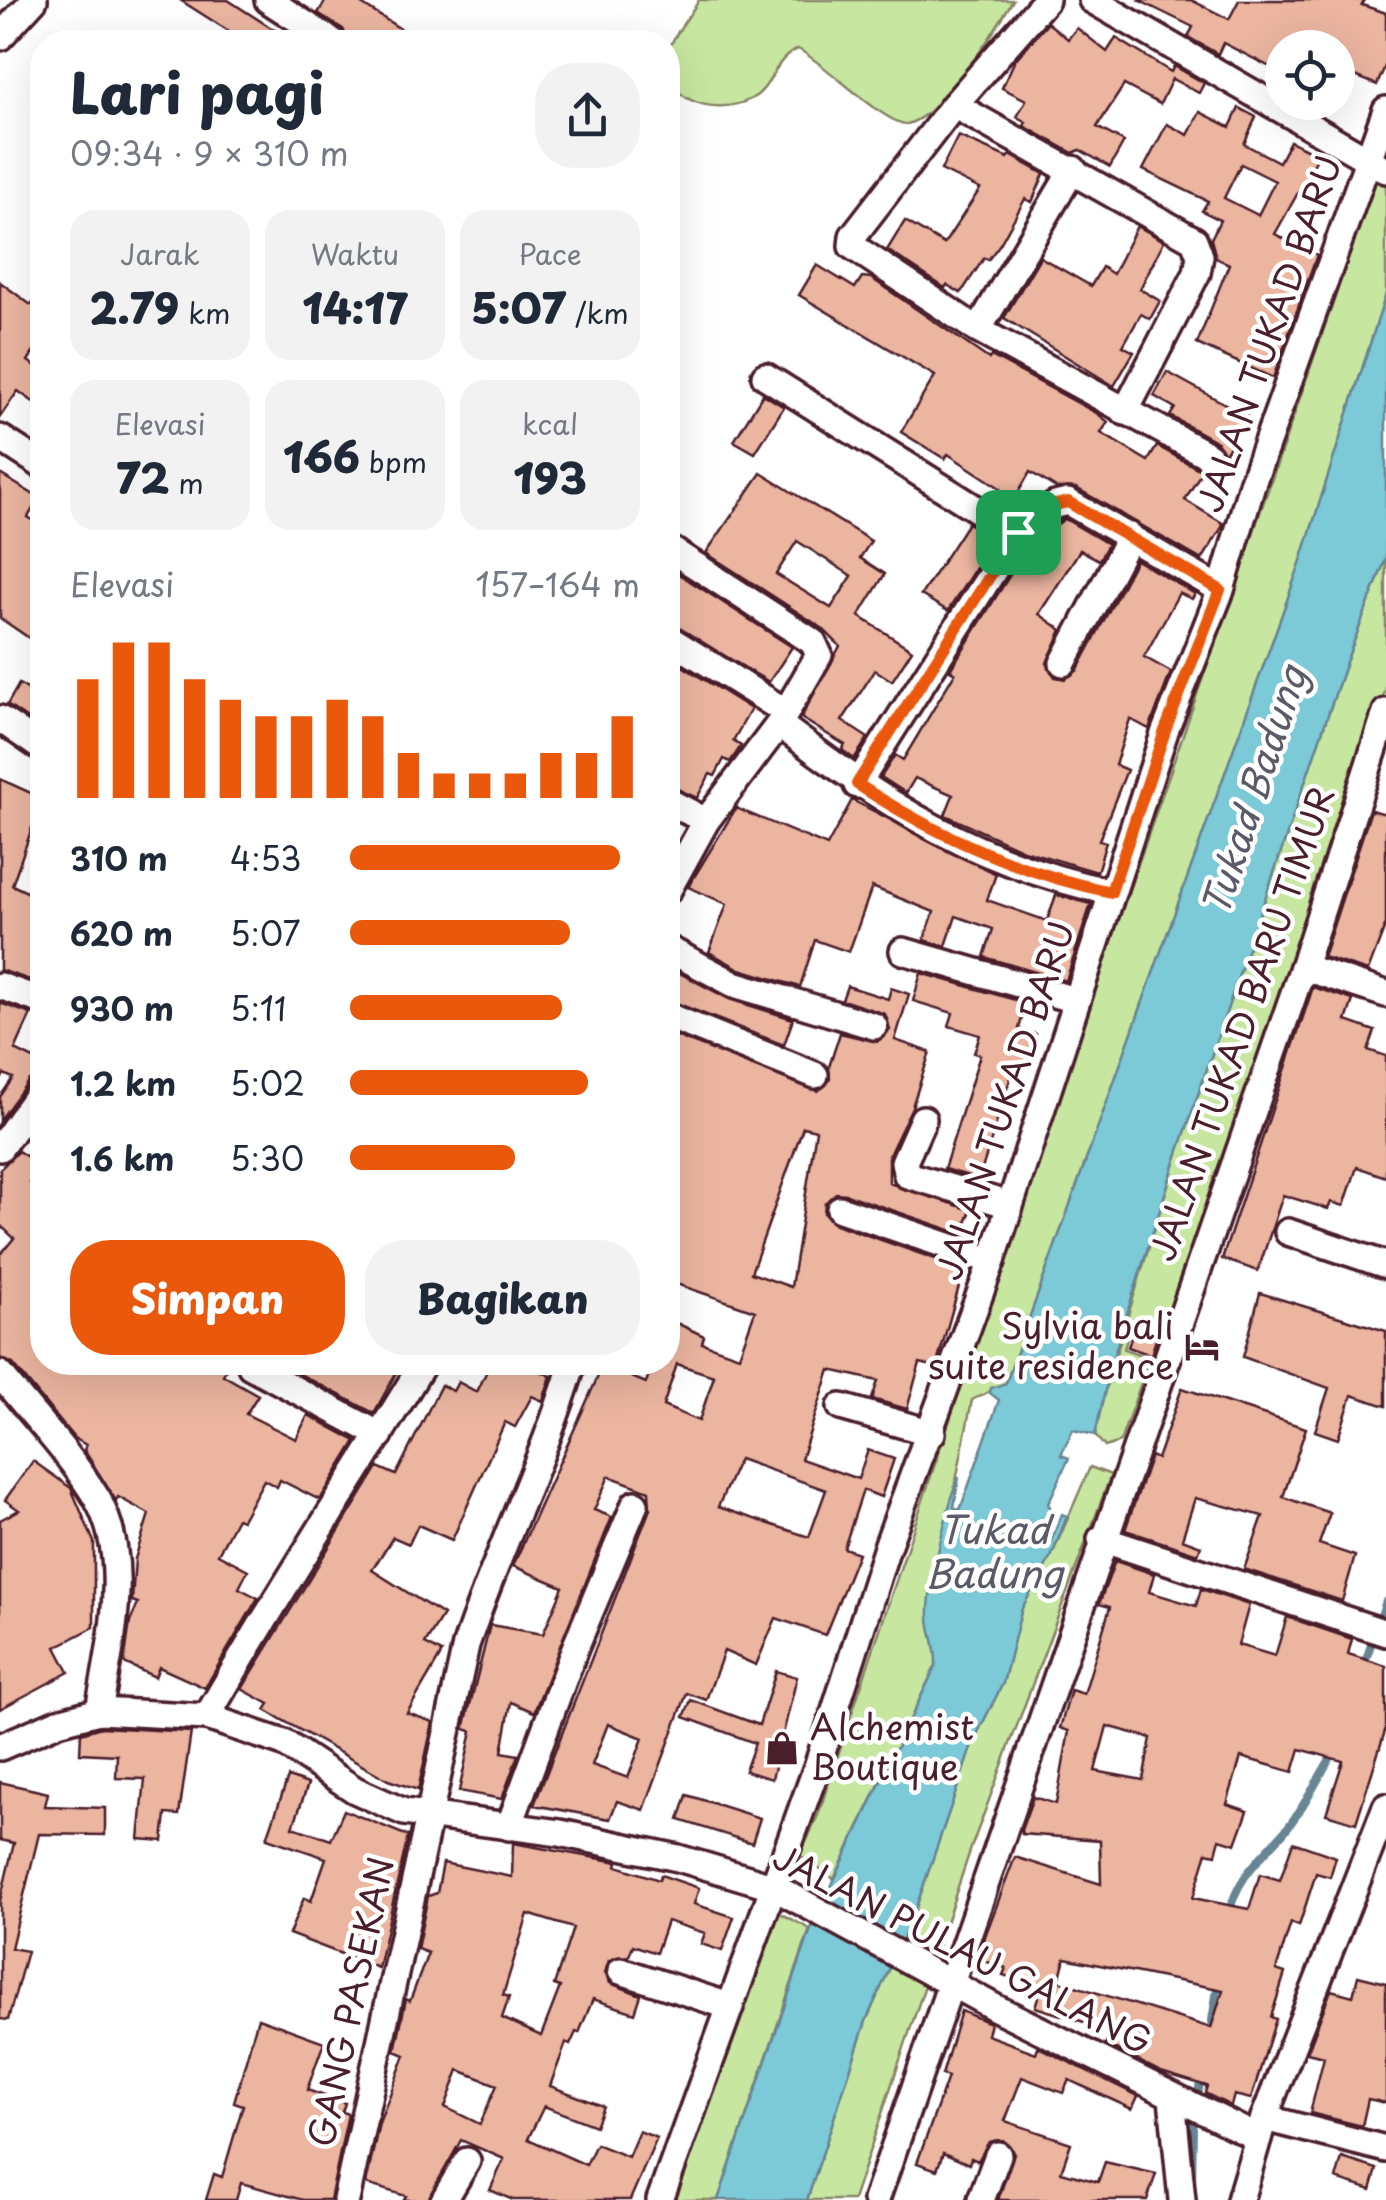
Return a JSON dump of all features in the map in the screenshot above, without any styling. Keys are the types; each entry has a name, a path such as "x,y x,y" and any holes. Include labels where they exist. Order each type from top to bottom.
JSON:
{"street":[{"path":"0,37 34,0"},
{"path":"268,0 314,30"},
{"path":"1046,0 954,106 853,236 852,246 978,330 1209,456"},
{"path":"1092,0 1377,165"},
{"path":"954,106 1194,240 1200,256 1197,273 1125,412"},
{"name":"JALAN TUKAD BARU","path":"660,2200 729,2006 779,1889 888,1544 932,1434 992,1261 1165,731 1220,590 1252,484 1377,165 1386,110"},
{"path":"978,330 1072,169"},
{"path":"765,376 1018,532"},
{"path":"0,438 30,457"},
{"path":"857,784 1018,532 1055,505 1068,502 1220,590"},
{"path":"1063,663 1130,536"},
{"path":"680,557 816,646 818,660 783,718 706,821 680,868"},
{"path":"680,646 783,718 857,784 956,840 1048,877 1111,892"},
{"name":"JALAN TUKAD BARU TIMUR","path":"876,2200 1101,1539 1302,967 1386,712"},
{"path":"0,720 30,740"},
{"path":"680,807 706,821"},
{"path":"903,951 1075,1000"},
{"path":"680,955 734,984 874,1026"},
{"path":"1302,967 1386,994"},
{"path":"0,986 30,997"},
{"path":"680,1021 815,1075"},
{"path":"0,1148 30,1106"},
{"path":"923,1119 904,1162 908,1175 1010,1205"},
{"path":"840,1209 992,1261"},
{"path":"1288,1232 1386,1265"},
{"path":"0,1374 62,1447 97,1499 107,1524 116,1570 115,1610 99,1710"},
{"path":"268,1375 380,1436"},
{"path":"207,1718 265,1614 416,1375"},
{"name":"GANG PASEKAN","path":"346,2200 466,1645 486,1586 558,1414 569,1375"},
{"path":"842,1407 932,1434"},
{"path":"509,1826 575,1648 635,1504"},
{"path":"1101,1539 1375,1628"},
{"name":"JALAN PULAU GALANG","path":"0,1746 99,1710 207,1718 284,1742 383,1805 427,1818 560,1832 678,1858 779,1889 1179,2101 1253,2127 1386,2149"},
{"path":"1240,2200 1253,2127 1380,1844 1386,1808"},
{"path":"621,1971 729,2006"},
{"path":"1179,2101 1182,2200"},
{"path":"982,2200 998,2155"},
{"path":"444,2200 467,2162"}],"green space":[{"path":"699,0 1013,0 951,89 921,117 907,124 884,114 798,49 783,59 764,88 751,99 722,106 693,101 680,93 680,30"},
{"path":"1386,150 1386,294 1300,564 1006,1383 972,1400 929,1617 937,1644 936,1665 834,1879 800,1856 818,1815 1059,1092"},
{"path":"1386,558 1386,689 1172,1309 1160,1319 1133,1319 1124,1349 1150,1358 1120,1442 1105,1447 1095,1435 1097,1416 1176,1159 1346,662"},
{"path":"1090,1467 1111,1475 971,1848 853,2200 807,2200 866,2021 913,1916 973,1742 1003,1683 1022,1608 1052,1555"},
{"path":"774,1910 810,1929 718,2200 674,2200"}],"water":[{"name":"Tukad Badung","path":"1386,294 1386,558 1346,662 1176,1159 1111,1364 1095,1435 1073,1430 1061,1455 1069,1458 1048,1504 1053,1511 1044,1540 1051,1541 1062,1514 1067,1516 1052,1555 1022,1608 1003,1683 973,1742 913,1916 866,2021 807,2200 718,2200 811,1929 936,1665 929,1605 954,1490 959,1477 954,1507 960,1510 999,1400 990,1393 991,1388 1006,1383 1300,564"}],"building":[{"path":"180,0 228,0 274,30 227,30"},
{"path":"326,0 355,0 402,30 343,30 318,13"},
{"path":"1138,0 1191,0 1229,19 1239,0 1365,0 1362,5 1386,13 1386,64 1377,85 1355,76 1355,30 1265,30 1265,64 1223,43 1218,54 1188,37 1193,27"},
{"path":"1048,23 1068,39 1077,28 1107,52 1116,38 1171,72 1174,66 1204,83 1199,93 1172,79 1160,104 1124,85 1097,127 1124,142 1110,167 1080,150 1073,153 1024,126 1026,122 1017,117 1026,100 1002,88 1015,60"},
{"path":"1239,108 1256,117 1244,144 1279,162 1290,141 1319,155 1275,234 1317,255 1273,378 1197,344 1229,264 1216,258 1211,239 1220,220 1202,211 1208,201 1143,170 1167,124 1188,135 1200,112 1230,127","holes":["1241,164 1275,181 1258,215 1224,198"]},
{"path":"958,136 1008,158 1010,155 1044,174 1032,202 1025,199 1000,244 988,260 984,258 961,293 947,285 945,288 887,250 905,221 944,244 980,189 941,170"},
{"path":"1137,226 1164,241 1140,289 1160,301 1150,319 1141,314 1123,346 1134,352 1114,386 1004,318 1040,257 1091,286 1102,267 1113,274"},
{"path":"817,265 855,288 862,277 871,278 989,359 991,356 1098,414 1108,422 1101,433 1148,461 1157,446 1202,471 1185,500 1224,524 1202,560 1076,488 1056,488 1030,472 1008,510 992,500 1000,488 948,454 945,459 901,432 935,376 799,295"},
{"path":"0,282 30,304 30,400 18,391 0,417"},
{"path":"1167,372 1247,416 1225,454 1217,442 1170,416 1175,408 1154,396"},
{"path":"763,394 784,407 755,453 734,441"},
{"path":"761,473 871,541 860,558 885,574 859,616 912,650 892,681 875,670 842,721 868,738 854,759 842,750 845,745 801,718 840,646 822,628 706,553","holes":["797,541 852,576 831,608 776,574"]},
{"path":"0,474 30,492 30,639 0,618"},
{"path":"1065,519 1108,544 1099,560 1080,550 1039,614 1062,630 1047,663 1055,677 1065,679 1077,671 1136,560 1195,594 1192,599 1179,593 1144,657 1171,672 1149,729 1130,719 1115,765 1127,770 1099,840 1106,842 1097,872 1023,850 945,815 953,795 915,778 906,793 881,777 895,755 903,760 955,673 950,670 1030,543 1035,540 1044,546 1056,525"},
{"path":"968,523 994,539 948,611 921,595"},
{"path":"680,575 792,647 769,682 680,629"},
{"path":"680,665 751,709 733,741 741,746 730,762 724,759 715,776 710,774 697,798 680,790"},
{"path":"19,684 30,691 30,721 7,705"},
{"path":"0,779 30,793 30,834 12,885 30,893 30,980 0,970"},
{"path":"852,800 996,874 987,900 1047,921 1056,895 1091,904 1066,981 984,957 993,929 956,916 946,946 924,940 934,912 872,887 849,952 815,940 800,987 740,969 709,952 727,904 688,887 736,808 827,846"},
{"path":"1371,810 1386,814 1386,924 1368,971 1323,957"},
{"path":"680,973 729,999 793,1019 784,1045 680,1005"},
{"path":"921,973 1026,1003 1019,1029 1036,1034 1026,1067 1015,1063 979,1179 944,1169 980,1055 974,1053 980,1035 949,1026 953,1013 913,1001"},
{"path":"847,986 888,999 891,988 909,994 895,1040 930,1052 912,1107 889,1155 889,1183 971,1210 962,1234 845,1194 836,1193 825,1203 824,1213 835,1224 964,1269 936,1367 920,1363 907,1409 872,1399 878,1381 830,1370 801,1459 858,1479 868,1450 894,1459 881,1497 863,1490 844,1548 858,1553 825,1635 776,1618 756,1665 724,1651 706,1700 687,1693 644,1810 617,1801 610,1819 534,1805 650,1509 649,1491 609,1476 594,1510 612,1517 534,1712 511,1702 502,1752 518,1755 502,1799 459,1791 472,1731 464,1729 490,1625 543,1634 563,1587 513,1566 599,1375 627,1375 646,1383 649,1375 673,1375 663,1406 699,1421 714,1376 680,1365 680,1325 704,1336 702,1343 739,1356 755,1311 680,1285 680,1038 818,1091 830,1080 829,1067 840,1033 877,1042 890,1030 885,1014 842,1000","holes":["803,1127 816,1130 791,1287 751,1273","739,1459 826,1490 809,1537 718,1507","608,1724 643,1738 628,1778 592,1765"]},
{"path":"1313,987 1353,1000 1346,1021 1375,1031 1368,1050 1386,1056 1386,1177 1357,1167 1344,1206 1331,1202 1328,1209 1283,1195 1258,1271 1222,1259"},
{"path":"0,1003 30,1014 15,1050 30,1057 30,1079 0,1120 0,1097 13,1078 4,1074 0,1082"},
{"path":"18,1151 30,1159 30,1375 223,1375 258,1395 246,1414 296,1439 308,1415 356,1441 320,1500 280,1480 277,1487 264,1480 242,1520 237,1518 218,1554 248,1570 239,1588 258,1598 205,1688 159,1667 155,1677 124,1663 130,1622 138,1603 132,1601 135,1559 149,1514 118,1497 116,1501 84,1450 86,1445 74,1438 13,1364 0,1358 0,1255 14,1238 0,1225 0,1169"},
{"path":"1260,1293 1386,1331 1386,1406 1352,1395 1338,1439 1315,1431 1329,1388 1243,1357"},
{"path":"1137,1320 1160,1327 1151,1355 1128,1347"},
{"path":"302,1375 395,1375 374,1413"},
{"path":"485,1375 551,1376 543,1401 532,1396 515,1427 505,1422 452,1540 418,1525 409,1544 393,1537 372,1570 443,1615 425,1644 442,1653 407,1713 433,1722 418,1790 388,1780 265,1710 269,1704 242,1689 378,1467 396,1475 441,1385 453,1391 458,1382 477,1392"},
{"path":"1182,1388 1306,1428 1283,1497 1330,1513 1319,1544 1355,1556 1342,1601 1244,1569 1263,1516 1195,1498 1182,1539 1201,1546 1198,1554 1125,1530 1151,1456 1157,1459"},
{"path":"33,1461 71,1488 94,1542 94,1627 56,1647 69,1672 0,1709 0,1520 19,1510 5,1500"},
{"path":"1115,1561 1154,1574 1149,1592 1196,1606 1201,1589 1249,1605 1238,1645 1275,1656 1287,1617 1352,1639 1348,1654 1386,1666 1386,1728 1356,1823 1326,1814 1343,1761 1300,1749 1293,1772 1241,1757 1227,1804 1248,1811 1236,1844 1220,1839 1216,1854 1207,1852 1193,1898 1249,1909 1260,1874 1280,1880 1293,1842 1336,1857 1330,1877 1316,1873 1299,1926 1291,1923 1276,1970 1285,1973 1271,2017 1276,2019 1251,2099 1234,2095 1231,2106 1205,2093 1207,2086 1161,2072 1106,2044 1110,2030 1035,2007 1041,1987 1003,1975 1006,1968 983,1961 986,1954 979,1952 1015,1857 1101,1884 1100,1840 1022,1834 1021,1830 1033,1797 1056,1804 1069,1731 1060,1728 1071,1690 1084,1694 1110,1607 1099,1604","holes":["1107,1726 1151,1738 1143,1780 1095,1771","1065,1958 1223,1990 1211,2028 1059,1981"]},
{"path":"776,1671 797,1677 772,1779 745,1771 755,1743 684,1717 691,1700 759,1725"},
{"path":"101,1727 191,1732 179,1815 166,1814 163,1841 139,1839 145,1779 116,1778 117,1755 80,1753 81,1733"},
{"path":"288,1777 308,1784 293,1827 331,1840 344,1810 408,1836 378,1968 289,1934 304,1898 311,1901 326,1858 267,1838"},
{"path":"0,1782 48,1793 45,1806 105,1808 105,1835 39,1834 11,1948 27,1951 8,2020 0,2019 0,1901 14,1843 0,1840"},
{"path":"687,1795 760,1818 752,1843 679,1820"},
{"path":"513,1843 618,1862 617,1866 659,1880 661,1875 699,1888 694,1904 734,1917 722,1951 701,1944 705,1933 667,1921 656,1953 633,1945 629,1956 609,1960 605,1973 610,1983 641,1995 635,2013 593,1999 579,2033 570,2045 566,2043 550,2086 603,2106 595,2126 544,2106 528,2139 586,2165 596,2144 628,2157 639,2131 657,2138 630,2200 513,2200 490,2190 504,2159 461,2140 428,2200 404,2200 406,2196 366,2184 379,2123 405,2055 395,2051 406,1999 410,2001 428,1953 417,1949 428,1896 437,1893 443,1863 512,1877","holes":["528,1914 573,1928 554,1985 560,1987 541,2036 502,2018 509,1997 503,1995","459,2070 497,2085 480,2124 445,2107"]},
{"path":"1358,1976 1386,1983 1386,2103 1368,2099 1362,2126 1310,2113 1324,2057 1307,2053 1331,1990 1353,1996"},
{"path":"961,2011 990,2023 987,2035 1036,2053 1038,2047 1138,2096 1132,2109 1069,2080 1063,2093 1022,2077 1005,2121 1071,2143 1061,2172 1098,2182 1105,2162 1156,2174 1147,2200 998,2200 1014,2153 1003,2140 989,2142 978,2161 971,2158 969,2164 943,2153 937,2170 917,2163 948,2077 942,2075"},
{"path":"258,2018 324,2042 307,2090 345,2103 342,2112 348,2114 330,2200 303,2200 241,2183 236,2200 206,2200 214,2174 222,2177 243,2105 234,2102"},
{"path":"1342,2158 1377,2169 1371,2190 1336,2179"}],"waterway":[{"path":"1363,1668 1386,1601"},
{"path":"1229,1915 1243,1879 1291,1823 1334,1752"},
{"path":"1210,2033 1218,1983"},
{"path":"1192,2187 1193,2126 1201,2076"}],"place":[{"name":"Sylvia bali suite residence","path":"1202,1347"},
{"name":"Alchemist Boutique","path":"782,1748"}],"route":[{"path":"1068,502 1220,590 1165,731 1111,892 1048,877 956,840 902,814 857,784 1018,532 1055,505 1068,502"}]}
